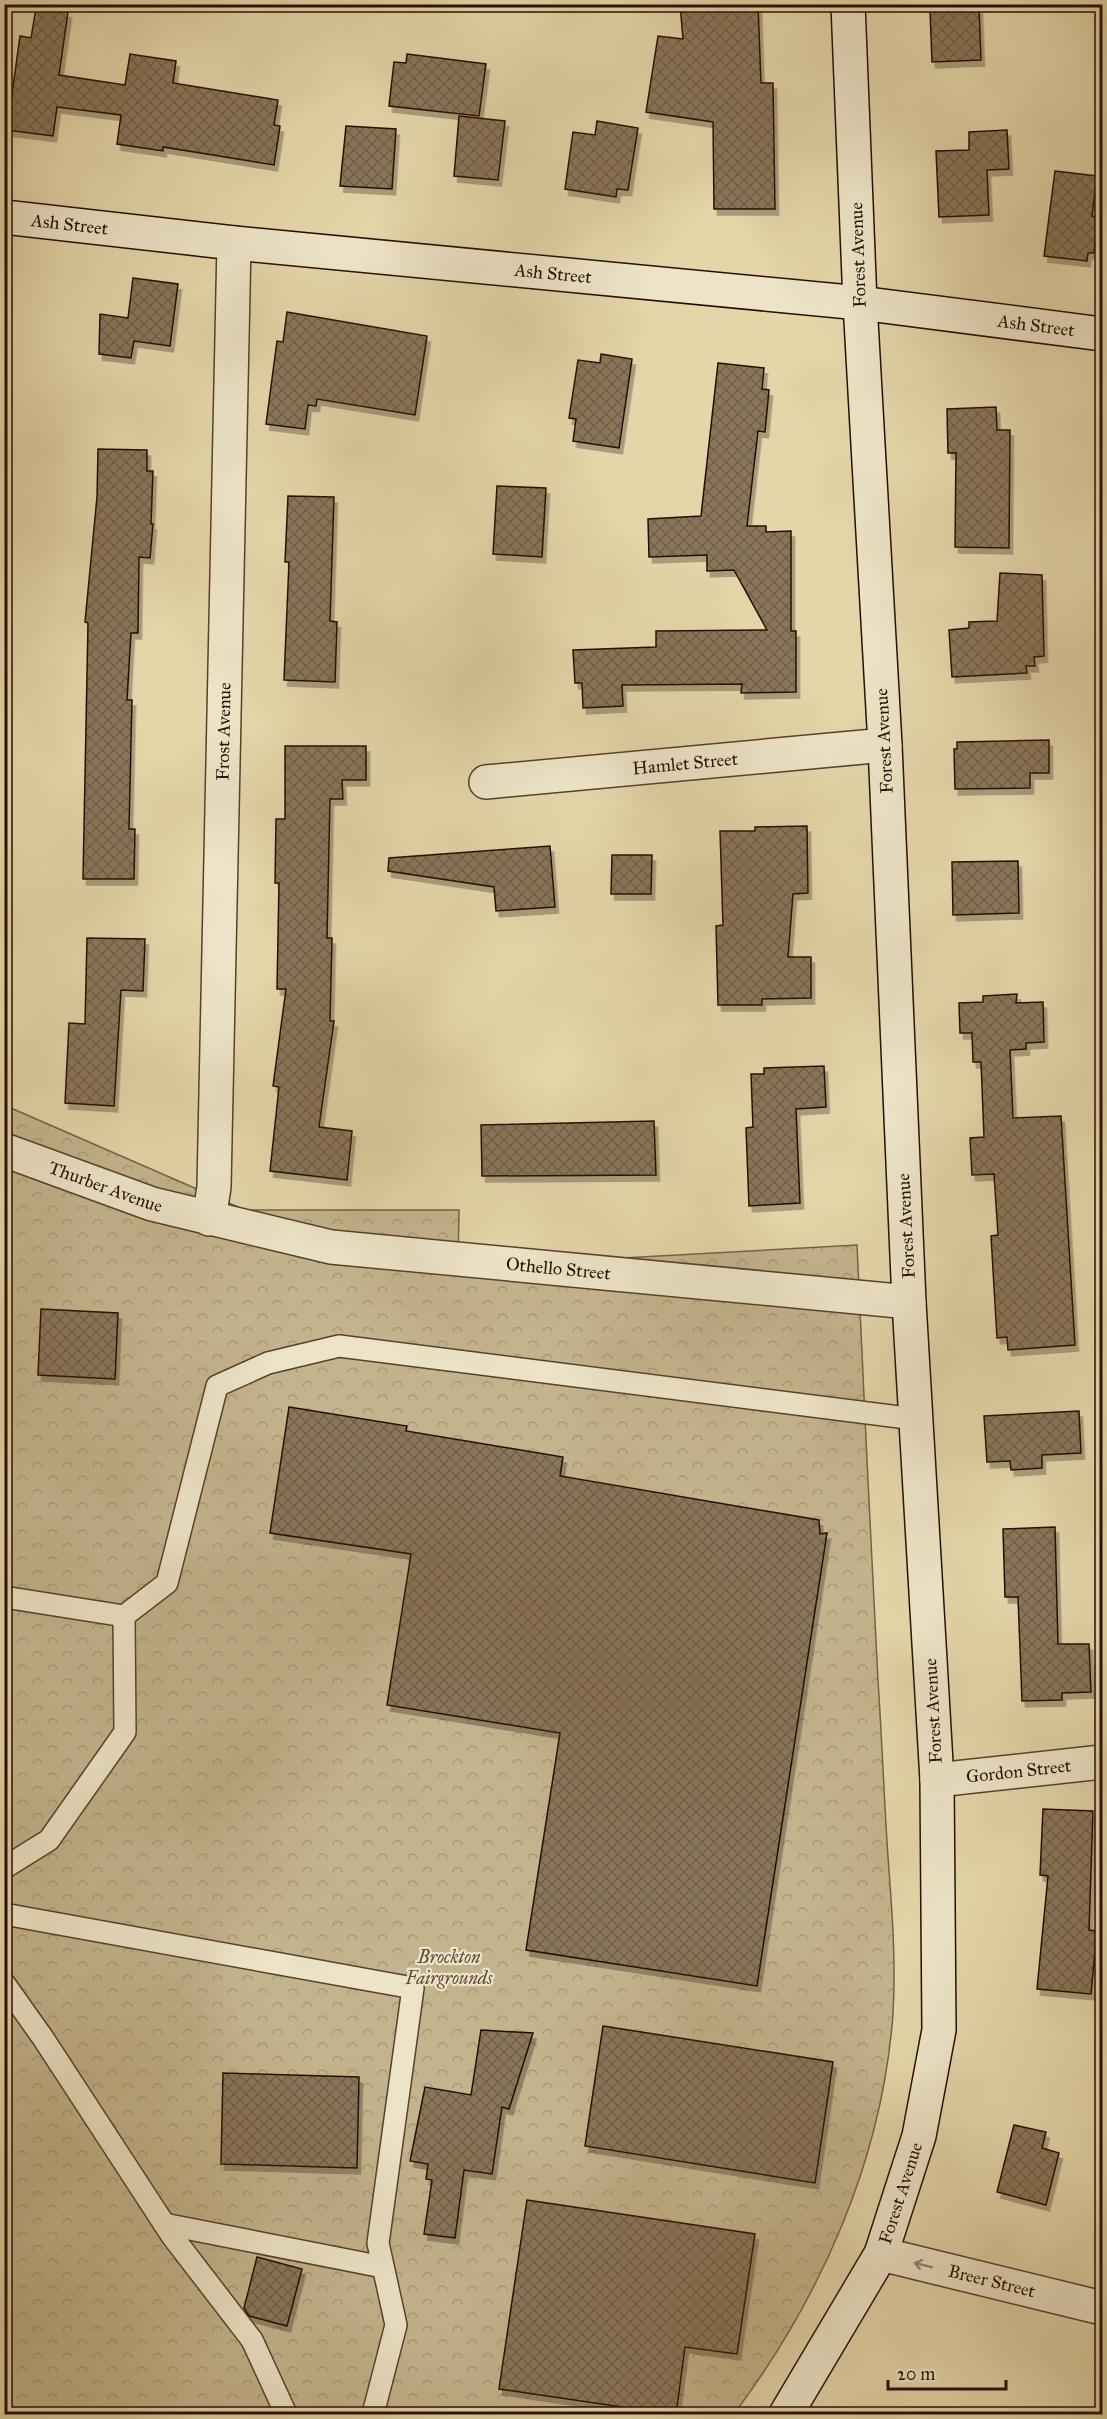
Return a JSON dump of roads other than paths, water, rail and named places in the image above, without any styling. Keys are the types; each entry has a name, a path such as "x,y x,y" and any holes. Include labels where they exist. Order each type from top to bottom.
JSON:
{"street":[{"name":"Forest Avenue","path":"786,2415 882,2254 919,2136 939,2030 937,1780 909,1302 885,745 860,303 848,4"},
{"name":"Ash Street","path":"4,217 234,243 860,303 1102,334"},
{"name":"Frost Avenue","path":"209,1219 214,1187 234,243"},
{"name":"Hamlet Street","path":"486,782 885,745"},
{"name":"Thurber Avenue","path":"4,1150 152,1204 209,1219"},
{"name":"Othello Street","path":"209,1219 331,1247 909,1302"},
{"name":"Gordon Street","path":"937,1780 1102,1762"},
{"name":"Breer Street","path":"882,2254 1102,2308"}],"lane":[{"path":"4,1597 124,1616 167,1583 217,1386 268,1363 339,1346 915,1419"},
{"path":"4,1869 49,1840 125,1732 124,1616"},
{"path":"4,1914 413,1988 378,2243 396,2325 373,2415"},
{"path":"4,1983 164,2224 252,2340 286,2415"},
{"path":"164,2224 383,2267"},
{"path":"267,2374 276,2415"}],"park label":[{"name":"Brockton Fairgrounds","path":"449,1967"}]}
